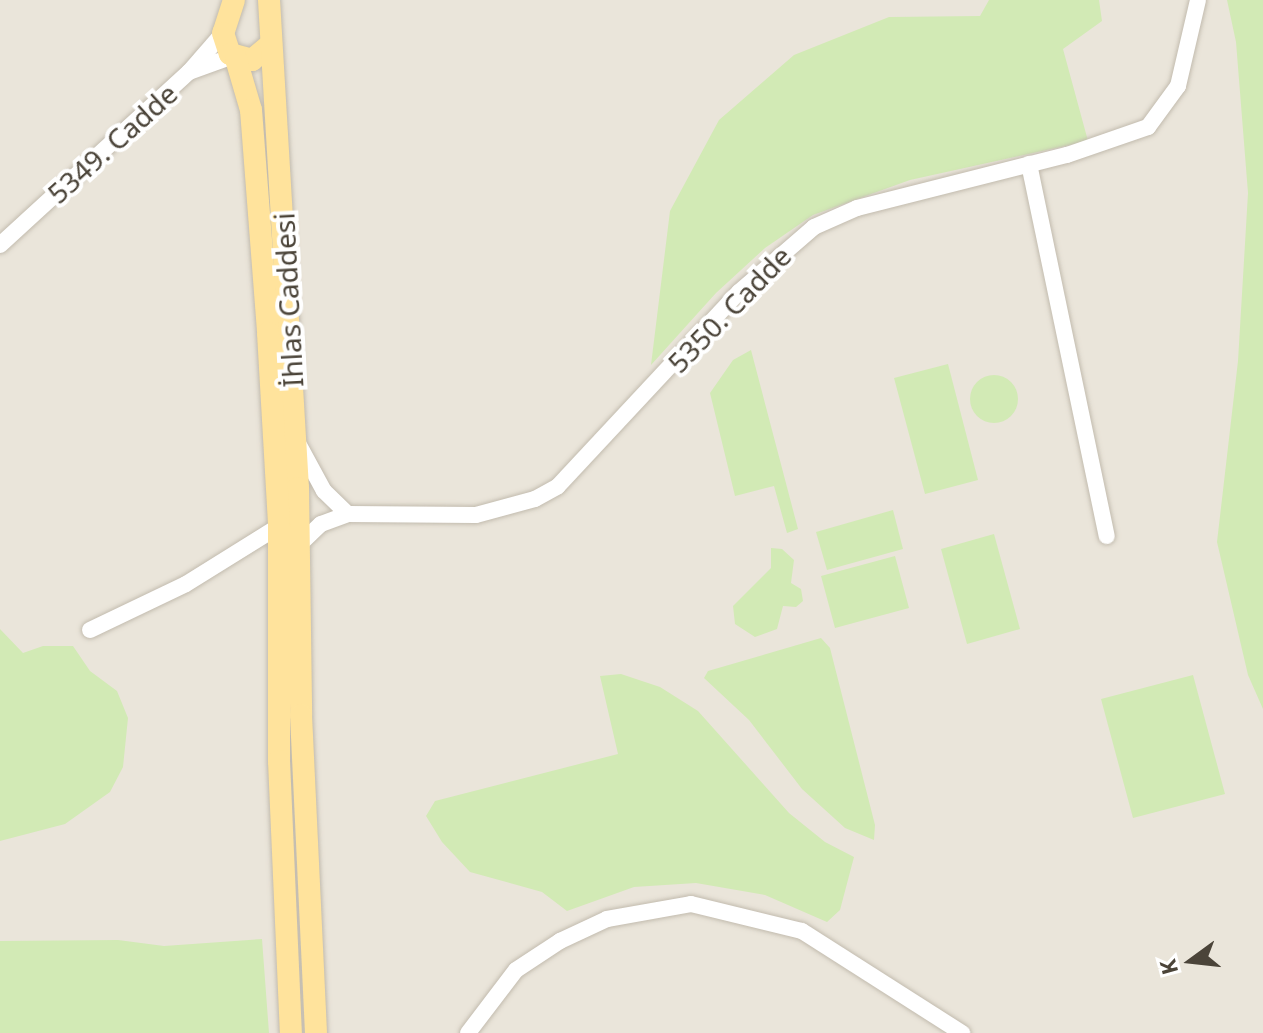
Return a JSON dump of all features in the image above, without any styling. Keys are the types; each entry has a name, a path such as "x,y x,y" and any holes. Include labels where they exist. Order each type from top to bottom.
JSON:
{"main road":[{"path":"224,30 236,15 251,13 270,35 252,60 234,57 224,30 234,0"},
{"name":"İhlas Caddesi","path":"269,0 295,437 292,553"},
{"name":"İhlas Caddesi","path":"234,57 251,110 279,526 292,553"},
{"path":"291,1033 279,761 292,553"},
{"path":"292,553 316,1033"}],"street":[{"name":"5350. Cadde","path":"292,553 321,524 348,514 476,515 535,499 586,460 739,292 814,227 857,208 1029,164 1148,127 1178,86 1198,0"},
{"path":"189,72 224,30"},
{"name":"5349. Cadde","path":"0,245 189,72 234,57"},
{"path":"1029,164 1107,536"},
{"path":"295,437 324,491 348,514"},
{"path":"90,630 186,584 279,526"},
{"path":"468,1033 516,970 560,941 607,919 691,904 802,931 962,1033"}],"shaded area":[{"path":"0,0 1263,0 1263,1033 0,1033"}],"green space":[{"path":"989,0 1099,0 1102,21 1063,49 1088,141 910,180 813,215 765,248 716,293 651,365 670,211 719,120 794,55 889,17 980,16"},
{"path":"1227,0 1263,0 1263,709 1248,675 1217,542 1238,361 1248,193 1236,42"},
{"path":"751,350 798,529 787,533 774,486 735,496 710,393 733,360"},
{"path":"948,364 978,480 925,494 894,378"},
{"path":"994,375 1011,382 1018,399 1011,416 994,423 977,416 970,399 977,382"},
{"path":"893,510 903,549 827,570 816,532"},
{"path":"994,534 1020,629 967,644 941,549"},
{"path":"771,548 782,549 794,560 791,583 801,589 803,601 796,607 783,606 777,629 755,637 735,624 733,606 771,568"},
{"path":"895,556 909,608 835,628 821,576"},
{"path":"0,629 23,653 43,646 73,646 90,671 117,691 128,718 123,767 110,792 65,824 0,841"},
{"path":"821,638 830,648 875,825 874,840 845,828 802,789 749,720 704,678 708,671"},
{"path":"621,674 660,687 698,711 789,813 825,842 854,857 840,910 827,922 765,895 696,883 634,887 567,911 542,892 470,872 442,842 426,816 435,801 618,754 600,676"},
{"path":"1193,675 1225,794 1133,818 1101,699"},
{"path":"262,939 269,1033 0,1033 0,941 118,940 164,946"}]}
